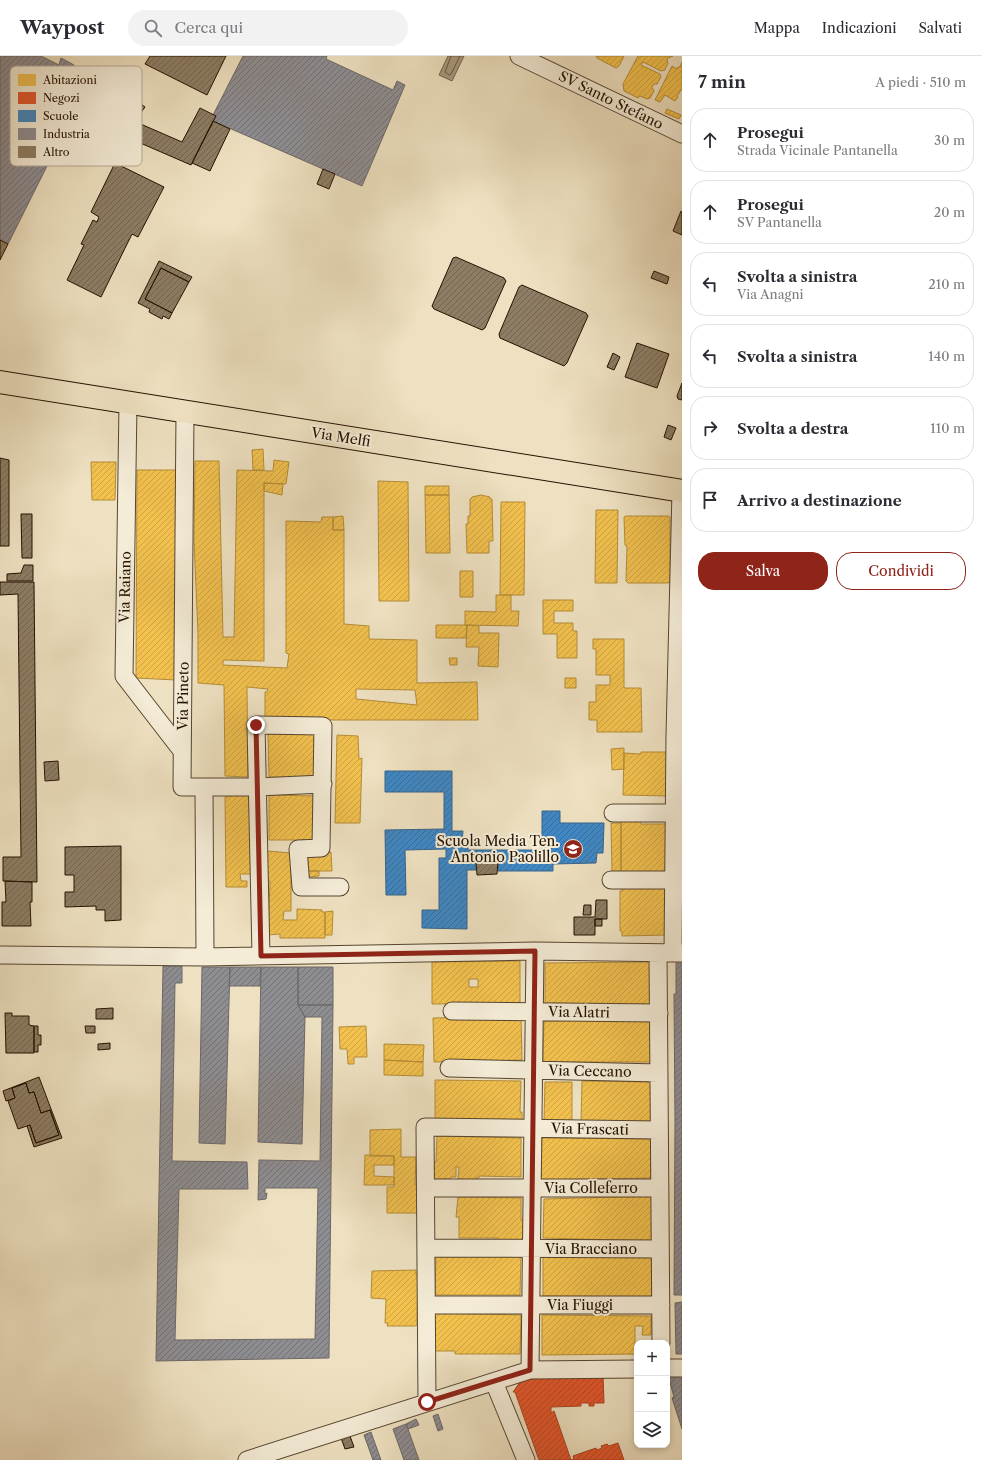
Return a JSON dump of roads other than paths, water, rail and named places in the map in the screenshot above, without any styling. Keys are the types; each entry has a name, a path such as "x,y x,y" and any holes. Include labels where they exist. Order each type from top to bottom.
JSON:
{"main road":[{"name":"Via Melfi","path":"0,382 682,491"}],"street":[{"name":"SV Santo Stefano","path":"519,56 682,134"},
{"name":"Via Raiano","path":"128,403 124,676 182,751"},
{"name":"Via Pineto","path":"185,412 182,787 204,787"},
{"path":"661,1340 659,1013 671,953 678,880 678,735 682,491"},
{"path":"261,956 256,725 323,726 321,848 298,849 301,887 340,887"},
{"path":"205,957 204,787 257,787 323,784"},
{"path":"614,813 678,813"},
{"path":"611,880 678,880"},
{"path":"0,955 205,957 535,951 671,953"},
{"path":"530,1370 535,951"},
{"name":"Via Alatri","path":"452,1011 659,1013"},
{"name":"Via Ceccano","path":"449,1068 659,1073"},
{"name":"Via Frascati","path":"426,1188 425,1127 659,1130"},
{"path":"426,1188 427,1402"},
{"name":"Via Colleferro","path":"426,1188 660,1188"},
{"name":"Via Bracciano","path":"426,1248 660,1249"},
{"name":"Via Fiuggi","path":"426,1305 661,1305"},
{"path":"670,1368 682,1368"},
{"path":"247,1460 530,1370 634,1369"},
{"path":"494,1382 526,1460"}],"water":[{"path":"448,56 464,56 452,81 439,75"}],"place":[{"name":"Scuola Media Ten. Antonio Paolillo","path":"573,849"}]}
